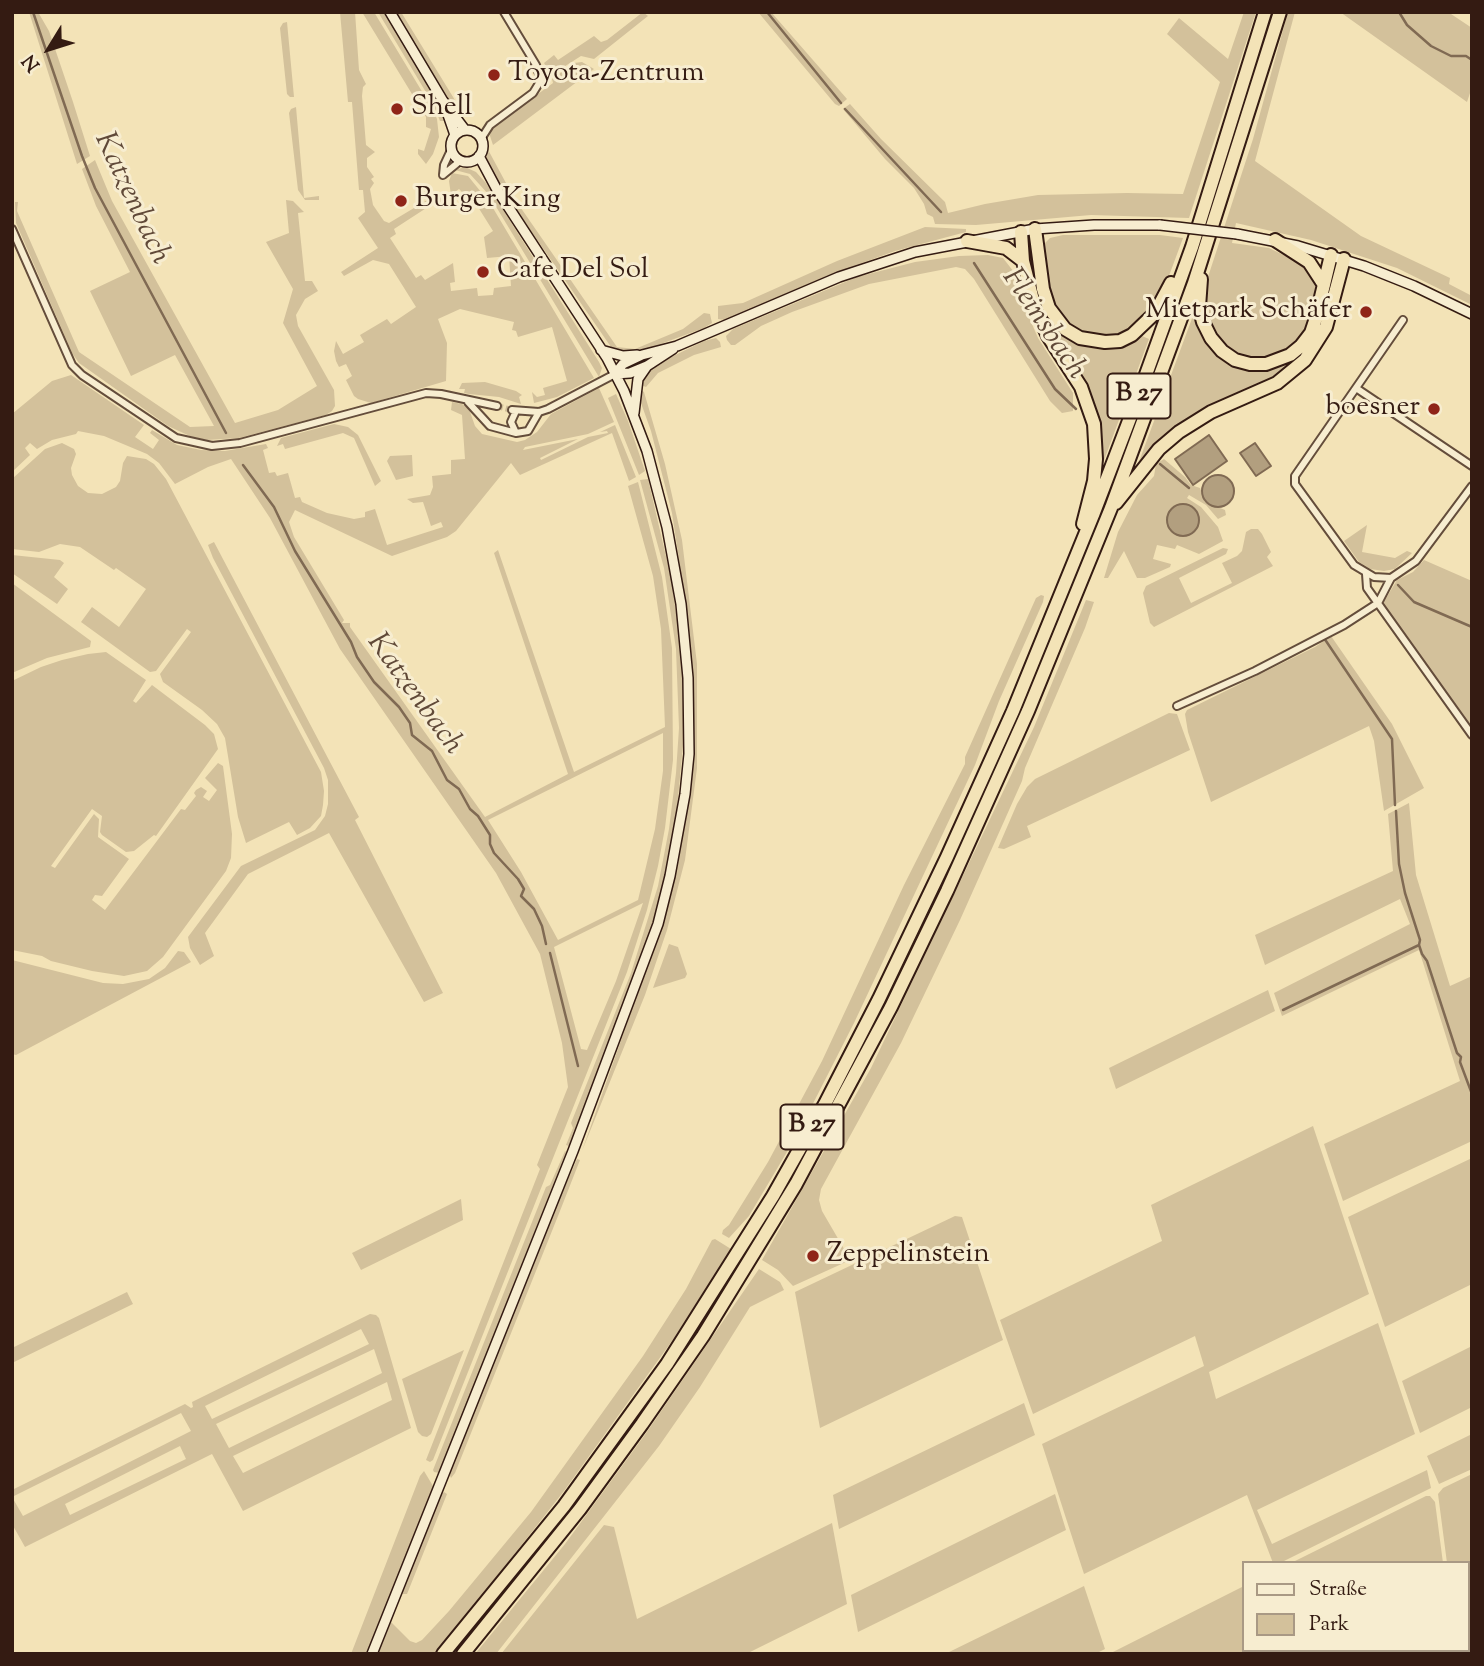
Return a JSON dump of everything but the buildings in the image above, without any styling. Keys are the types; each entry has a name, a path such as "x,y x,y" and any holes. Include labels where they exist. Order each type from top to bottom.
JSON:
{"highway":[{"name":"B 27","path":"443,1654 523,1559 629,1419 700,1313 773,1196 848,1060 910,936 1013,711 1082,544 1192,247 1265,12"},
{"name":"B 27","path":"463,1654 537,1565 642,1424 741,1277 807,1164 885,1019 1034,699 1111,508 1154,397 1200,265 1280,12"},
{"path":"1035,229 1043,289 1053,316 1073,335 1098,342 1126,338 1150,320 1165,296 1178,264 1192,247"},
{"path":"1021,232 1023,261 1039,317 1081,387 1094,424 1094,481 1084,515 1082,544"},
{"path":"1275,240 1309,262 1324,285"},
{"path":"967,241 1006,248 1023,261"},
{"path":"1200,265 1199,307 1206,331 1222,351 1235,360 1250,364 1266,363 1282,359 1301,346 1311,333 1331,255"},
{"path":"1111,508 1159,449 1179,432 1211,412 1271,387 1305,360 1326,327 1344,259"}],"main road":[{"path":"390,12 443,101 465,130 476,133 481,139 482,146 476,158"},
{"path":"443,101 455,135"},
{"path":"465,130 455,135 451,141 451,150 460,161 476,158"},
{"path":"372,1654 573,1152 658,924 670,876 689,754 687,652 678,583 654,472 634,414 601,350 476,158"},
{"path":"601,350 623,356 642,355 677,346 857,270 915,252 1035,229 1094,225 1160,225 1275,240 1344,259 1401,280 1472,314"},
{"path":"615,374 630,373 647,366 677,346"},
{"path":"615,374 623,365 642,355"},
{"path":"634,414 638,379 647,366"}],"street":[{"path":"481,139 490,125 533,93 541,80 504,12"},
{"path":"451,150 443,175 460,161"},
{"path":"12,229 72,365 82,375 176,438 199,445 225,445 270,436 419,394 441,394 497,406"},
{"path":"1403,320 1298,471 1295,484 1354,565 1366,574 1382,579 1391,578 1416,561 1472,486"},
{"path":"516,433 511,422 514,410 539,412 615,374"},
{"path":"1356,388 1472,466"},
{"path":"467,401 490,426 516,433 528,430 539,412"},
{"path":"1366,574 1367,588 1472,735"},
{"path":"1177,706 1255,671 1343,625 1378,603 1391,578"}],"green space":[{"path":"29,12 38,12 49,31 73,102 90,156 77,164"},
{"path":"340,12 355,12 359,70 366,84 362,96 366,145 375,152 367,158 367,167 374,177 371,179 374,183 370,189 373,205 384,221 389,223 439,193 441,197 441,206 438,208 434,203 394,229 396,234 390,238 416,278 421,275 425,280 453,263 455,282 450,283 451,291 477,288 478,296 493,295 494,288 511,286 509,256 487,258 484,237 493,231 468,191 463,193 459,189 455,192 456,198 451,195 449,181 452,173 468,176 490,203 594,378 557,397 534,403 532,392 537,397 545,395 543,388 567,381 552,327 518,337 516,331 512,330 514,322 460,309 438,319 447,343 446,381 371,403 354,396 346,380 352,376 346,364 339,367 336,361 336,341 343,354 364,342 360,335 387,319 391,324 416,307 389,264 373,260 344,276 341,272 378,248 358,218 365,212 363,190 359,190 352,102 348,102"},
{"path":"362,12 374,12 437,119 439,137 426,164 418,154 418,149 424,151 431,129 426,127 426,117"},
{"path":"378,12 384,12 431,90 444,121 440,121 433,104"},
{"path":"395,12 401,12 461,110 458,114"},
{"path":"643,12 648,16 594,59 581,56 551,75 544,63 554,55 558,60 594,36 601,42 607,40"},
{"path":"758,12 771,12 847,99 839,106 835,104"},
{"path":"1244,12 1256,12 1189,218 1091,215 976,225 935,224 914,188 885,159 843,109 850,104 881,139 945,202 948,213 1038,195 1183,194 1220,82 1167,34 1179,18 1228,59"},
{"path":"1288,12 1295,12 1255,161 1361,236 1450,278 1449,284 1472,296 1472,305 1397,268 1311,240 1236,223 1232,243 1269,248 1302,264 1312,274 1317,286 1317,300 1310,325 1292,349 1265,361 1232,355 1209,332 1204,302 1207,280 1253,139"},
{"path":"1340,12 1448,12 1472,28 1472,87 1467,102"},
{"path":"287,22 294,97 287,94 280,28"},
{"path":"582,62 594,69 493,145 489,133 494,126 553,83 552,79 574,63"},
{"path":"296,107 304,198 319,196 319,200 305,200 298,190 289,113"},
{"path":"485,144 514,198 617,347 635,349 683,329 704,313 710,314 712,323 639,352 616,351 509,199 485,160"},
{"path":"95,160 112,201 235,423 278,410 317,386 283,323 293,289 266,242 289,233 286,200 293,201 304,212 298,213 305,281 312,281 318,291 305,299 296,315 298,326 334,390 335,406 332,411 326,415 239,438 207,440 192,437 168,426 79,363 72,353 16,223 15,202 18,202 17,211 79,352 190,427 214,426 175,355 131,376 90,291 130,272 96,206 82,169"},
{"path":"465,167 476,172 486,183 599,362 602,368 599,377 489,195 470,174 455,170"},
{"path":"925,227 966,229 966,232 895,251 826,276 725,320 718,319 718,306 743,303 837,261"},
{"path":"1063,235 1160,235 1183,238 1163,292 1148,317 1119,337 1103,340 1074,332 1052,305 1041,251 1050,238"},
{"path":"1030,242 1044,310 1061,332 1074,342 1089,347 1123,346 1142,336 1149,339 1103,463 1098,420 1040,308 1029,266 1027,244"},
{"path":"988,255 1003,258 1017,276 1038,338 1073,393 1073,411 1062,413 1050,401 974,279 965,269 956,267 869,284 761,326 735,345 731,345 727,340 726,336 733,329 857,277 915,262"},
{"path":"1335,269 1324,321 1292,369 1229,401 1137,467 1194,313 1202,335 1220,356 1259,370 1272,369 1293,359"},
{"path":"716,338 721,347 694,355 658,373 646,387 641,385 646,374 657,364"},
{"path":"71,375 144,425 135,437 153,449 159,440 150,433 152,430 177,445 201,450 225,451 266,444 268,448 263,450 269,473 275,472 277,476 288,473 295,498 300,497 302,502 327,513 354,519 365,517 365,512 375,509 387,545 443,527 441,522 431,526 423,502 413,503 407,499 430,495 433,487 432,476 451,474 451,460 465,459 462,415 451,410 452,402 469,409 475,426 482,434 517,442 537,432 551,414 599,388 614,422 588,434 525,447 523,450 578,439 540,458 541,460 588,437 608,433 600,432 615,425 636,477 629,481 612,433 520,475 511,463 456,531 447,537 392,556 295,510 289,522 294,537 344,620 342,623 350,623 350,627 485,817 568,774 494,553 498,550 574,772 665,727 661,629 653,576 628,486 638,482 662,577 672,648 673,760 658,866 627,972 430,1462 426,1460 540,1169 537,1165 568,1087 562,1043 540,954 496,873 340,649 270,518 231,459 175,484 159,463 147,454 104,436 78,431 76,434 52,440 37,449 30,443 25,448 30,455 12,472 12,414 52,381","holes":["663,733 663,771 655,829 638,900 558,940 521,872 488,820","643,903 616,981 587,1050 581,1049 554,947"]},
{"path":"485,382 516,391 522,395 519,397 521,404 499,397 464,393 465,389 459,389 462,383"},
{"path":"640,389 644,392 665,464 682,540 697,664 697,768 685,860 667,930 645,995 582,1151 666,913 679,859 692,767 694,693 687,612 672,513 641,403"},
{"path":"616,394 645,471 639,475 608,398"},
{"path":"334,424 348,427 358,435 381,481 375,486 354,438 343,433 285,449 283,444 277,446 281,438"},
{"path":"62,443 74,449 76,454 71,468 72,475 78,486 88,493 102,494 116,487 127,456 146,459 154,464 166,479 321,772 324,791 321,816 310,828 297,835 289,822 246,843 238,817 225,738 217,724 163,682 160,674 191,632 187,629 156,671 150,672 81,622 92,607 119,627 146,589 80,547 60,544 39,552 12,549 12,479 45,449"},
{"path":"412,455 413,476 396,480 387,461 390,456"},
{"path":"1164,459 1191,485 1200,488 1205,502 1225,510 1226,515 1218,519 1206,505 1189,495 1187,498 1201,507 1218,527 1223,541 1199,554 1177,545 1175,549 1157,545 1153,559 1171,564 1170,567 1145,578 1137,578 1124,551 1108,578 1104,578 1118,532 1137,495 1154,476 1156,464","holes":["1186,505 1193,508 1199,516 1194,532 1187,536 1168,517 1176,506"]},
{"path":"648,479 671,578 682,654 684,735 675,829 644,952 569,1146 566,1145 573,1128 571,1123 631,973 658,886 676,773 679,728 676,649 664,568 640,480"},
{"path":"1367,525 1362,552 1395,558 1407,551 1412,553 1395,569 1370,569 1359,562 1344,541"},
{"path":"1258,529 1262,534 1271,552 1267,557 1273,566 1154,627 1150,623 1143,593 1146,586 1223,548 1228,549 1226,554 1179,578 1191,603 1232,583 1222,563 1242,551 1246,532"},
{"path":"214,542 359,817 355,820 443,993 424,1002 329,833 248,874 205,933 214,956 200,965 190,948 188,937 241,866 315,830 325,816 328,804 328,780 324,768 213,558 208,545"},
{"path":"12,555 60,560 64,563 54,577 68,589 57,604 12,573"},
{"path":"1424,560 1472,581 1472,732 1382,605 1397,580 1413,572"},
{"path":"12,583 91,641 90,647 47,658 12,673"},
{"path":"1044,596 1043,602 999,701 975,765 854,1023 797,1135 749,1216 729,1238 722,1234 723,1230 729,1225 768,1162 822,1061 904,885 965,764 965,757 1036,598"},
{"path":"1086,600 1094,602 1085,628 1025,768 1022,781 960,920 901,1043 821,1189 819,1200 822,1211 847,1254 846,1262 793,1286 778,1270 762,1260 871,1068 1034,727"},
{"path":"1331,636 1392,724 1424,788 1384,811 1374,741 1369,726 1211,802 1188,732 1185,714 1187,710 1315,647"},
{"path":"106,652 146,680 133,701 136,703 152,685 205,725 214,734 218,749 156,836 134,851 126,852 102,835 102,816 92,809 51,866 55,868 94,814 99,819 98,837 129,859 102,896 95,895 92,900 105,910 181,809 185,810 196,796 196,790 201,787 207,791 203,797 209,801 217,790 205,778 218,763 223,766 232,834 231,858 226,871 163,957 147,971 124,976 92,971 12,950 12,681 62,660"},
{"path":"1169,713 1177,714 1190,750 1027,826 1031,837 1004,849 998,848 1017,804 1035,779"},
{"path":"1409,803 1416,875 1450,986 1472,976 1472,1141 1343,1201 1324,1144 1460,1081 1419,950 1282,1016 1274,993 1410,924 1400,899 1265,965 1255,935 1393,871 1388,814"},
{"path":"669,944 678,947 687,974 685,978 653,988"},
{"path":"178,951 184,952 191,962 16,1055 12,1054 12,960 103,983 123,984 149,979 165,968"},
{"path":"1268,990 1275,1011 1116,1089 1109,1068"},
{"path":"1313,1126 1369,1294 1209,1372 1216,1399 1378,1323 1415,1434 1257,1510 1272,1544 1427,1470 1431,1488 1284,1561 1272,1561 1247,1495 1084,1574 1042,1444 1204,1366 1195,1336 1033,1414 1000,1320 1162,1241 1151,1205"},
{"path":"565,1151 439,1473 434,1472 546,1187 550,1185"},
{"path":"1472,1158 1472,1284 1385,1327 1348,1217"},
{"path":"577,1159 580,1160 558,1216 451,1478 449,1473"},
{"path":"461,1199 463,1220 361,1270 352,1253"},
{"path":"955,1216 962,1217 1003,1340 820,1428 795,1292"},
{"path":"715,1239 731,1249 672,1341 564,1491 465,1617 433,1654 378,1654 391,1622 410,1641 416,1643 422,1640 531,1512 643,1356"},
{"path":"759,1269 780,1282 784,1290 750,1307 659,1446 496,1654 475,1654 565,1544 644,1436"},
{"path":"127,1292 133,1304 12,1363 12,1348"},
{"path":"370,1314 379,1318 411,1428 243,1511 212,1454 25,1547 12,1524 12,1497 12,1490 185,1404 191,1408 192,1402","holes":["361,1329 369,1344 212,1419 205,1406","374,1349 382,1373 229,1448 216,1424","387,1382 392,1400 243,1473 233,1456","181,1413 191,1431 23,1516 12,1497","180,1446 186,1459 70,1515 65,1504"]},
{"path":"1472,1346 1472,1407 1420,1433 1402,1381"},
{"path":"464,1350 431,1434 422,1436 418,1432 402,1379"},
{"path":"1024,1403 1035,1435 839,1529 833,1495"},
{"path":"1472,1434 1472,1469 1439,1484 1427,1456"},
{"path":"424,1471 433,1486 367,1654 351,1654 420,1476"},
{"path":"1472,1474 1472,1654 1458,1654 1470,1652 1470,1561 1447,1561 1438,1494 1443,1488"},
{"path":"441,1494 447,1494 407,1594 402,1594"},
{"path":"1055,1494 1066,1530 858,1632 851,1595"},
{"path":"1426,1496 1430,1496 1435,1502 1443,1561 1295,1561"},
{"path":"832,1523 847,1604 746,1654 501,1654 604,1525 614,1527 637,1619"},
{"path":"1084,1586 1105,1649 1095,1654 945,1654"},
{"path":"1242,1587 1242,1652 1279,1652 1279,1654 1109,1654"},
{"path":"1284,1652 1454,1652 1454,1654"}],"shaded area":[{"path":"1209,435 1227,461 1193,485 1175,459"},
{"path":"1255,443 1271,466 1256,476 1240,453"},
{"path":"1218,475 1229,480 1234,491 1229,502 1218,507 1207,502 1202,491 1207,480"},
{"path":"1183,504 1194,509 1199,520 1194,531 1183,536 1172,531 1167,520 1172,509"}],"waterway":[{"name":"Katzenbach","path":"33,12 95,188 226,433"},
{"name":"Fleinsbach","path":"767,12 841,103"},
{"path":"1399,12 1407,25 1431,46 1451,56 1466,56 1472,60"},
{"name":"Fleinsbach","path":"845,109 941,212"},
{"name":"Fleinsbach","path":"974,263 1055,389 1076,409"},
{"name":"Fleinsbach","path":"1160,464 1189,488"},
{"name":"Katzenbach","path":"243,465 274,507 295,551 351,642 357,657 374,682 399,707 410,723 412,735 432,751 447,780 459,789 490,835 494,853 518,879 524,889 521,896 534,909 546,944"},
{"path":"1398,585 1414,602 1472,627"},
{"name":"Fleinsbach","path":"1324,638 1392,739 1395,805"},
{"name":"Fleinsbach","path":"1396,811 1399,864 1405,893 1420,940 1419,945 1427,961 1472,1094"},
{"path":"1283,1010 1419,945"},
{"name":"Katzenbach","path":"550,953 578,1066"}],"tunnel":[{"path":"497,406 512,410"}],"place":[{"name":"Toyota-Zentrum","path":"494,75"},
{"name":"Shell","path":"397,109"},
{"name":"Burger King","path":"401,201"},
{"name":"Cafe Del Sol","path":"483,272"},
{"name":"Mietpark Schäfer","path":"1366,312"},
{"name":"boesner","path":"1434,409"},
{"name":"Zeppelinstein","path":"813,1256"}]}
